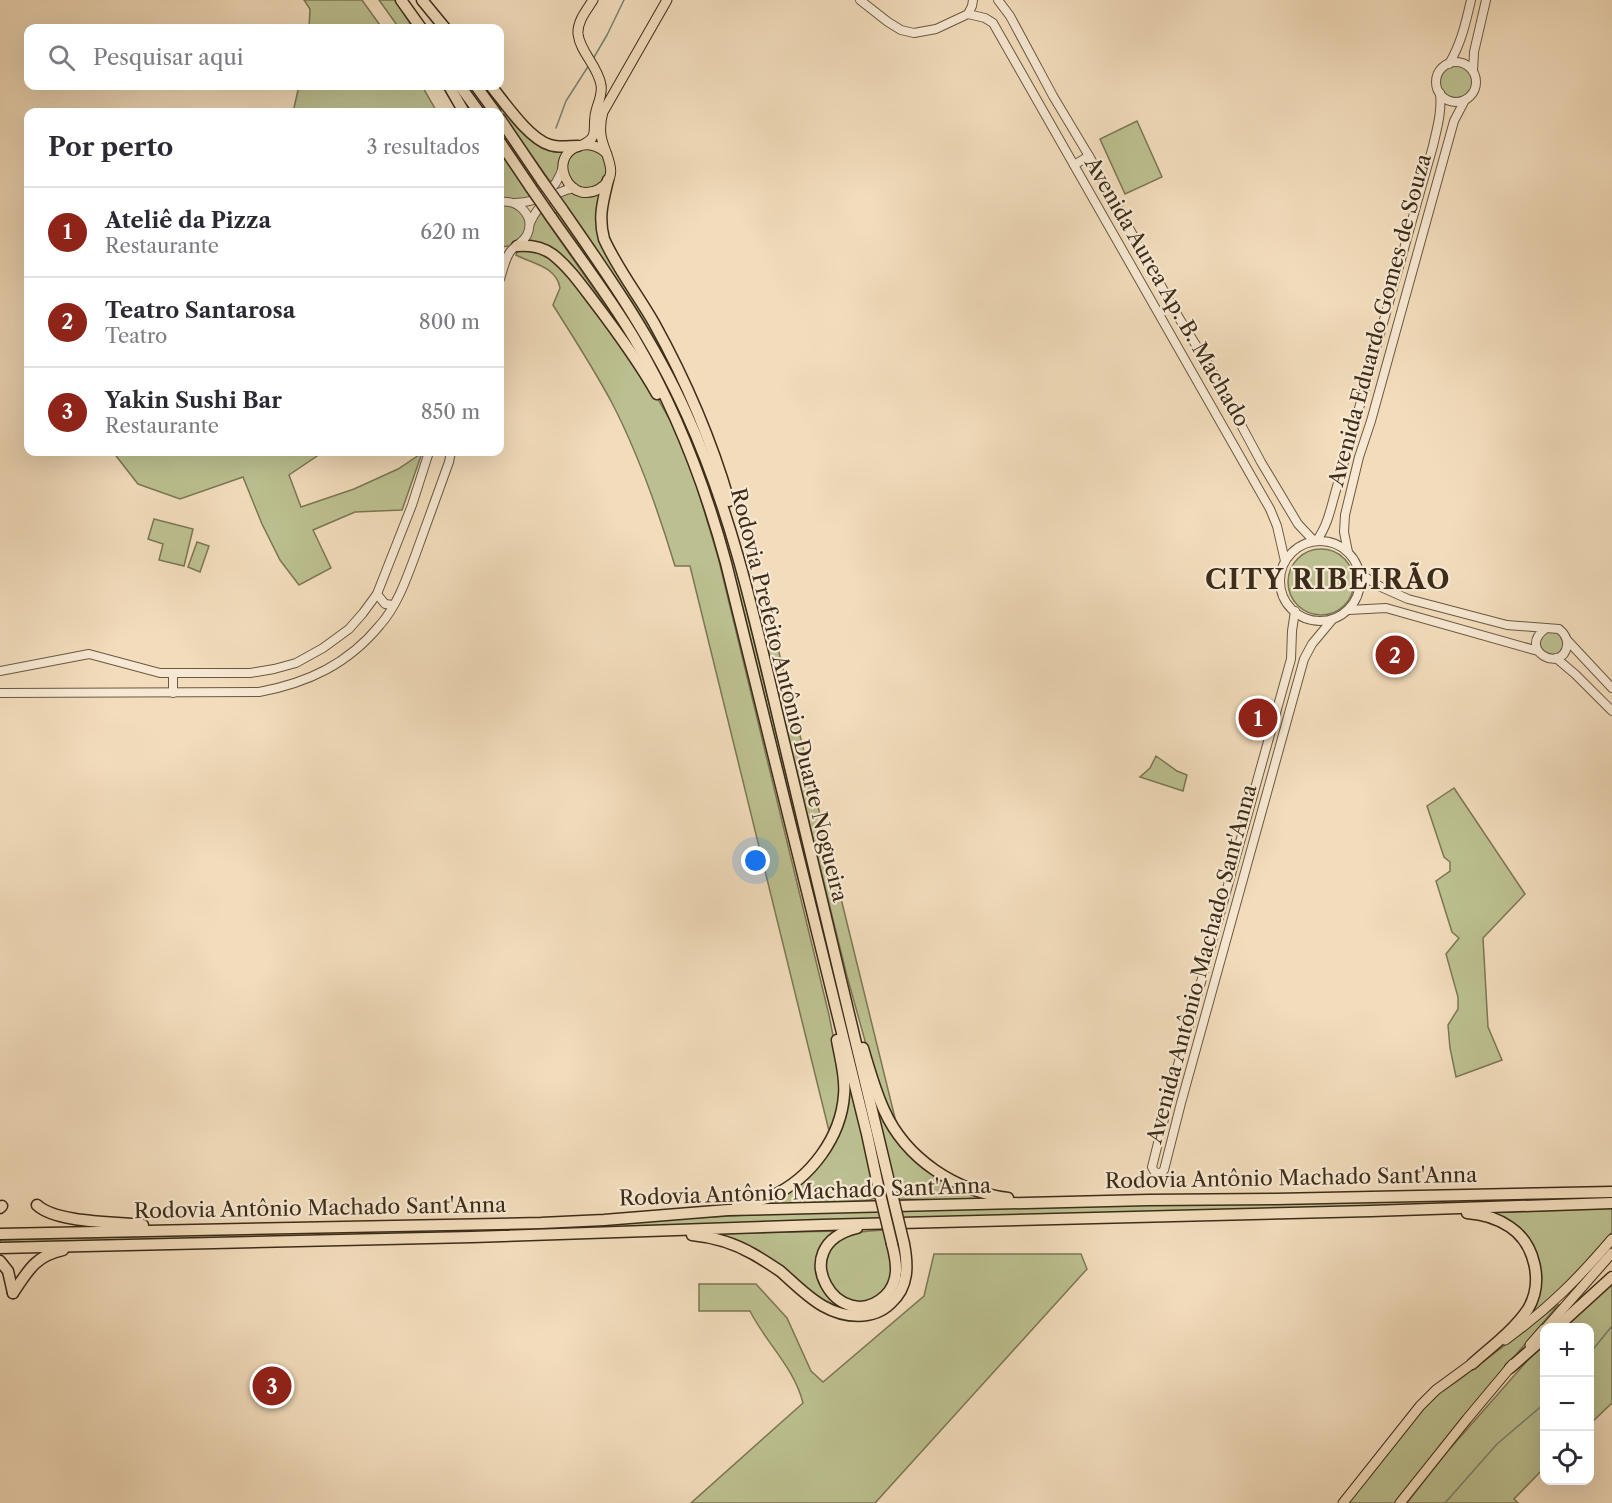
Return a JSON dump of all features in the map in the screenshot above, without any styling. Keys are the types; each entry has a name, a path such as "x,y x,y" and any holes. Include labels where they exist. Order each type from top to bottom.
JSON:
{"highway":[{"path":"400,0 416,24"},
{"path":"417,0 434,24"},
{"path":"422,0 442,24"},
{"path":"451,90 462,108"},
{"path":"463,90 476,108"},
{"path":"479,90 492,108"},
{"path":"494,90 539,141 553,146 581,145"},
{"name":"Rodovia Prefeito Antônio Duarte Nogueira","path":"504,125 642,327 673,385 718,491 749,599 904,1244 906,1260 904,1287 898,1296 881,1311 857,1316 842,1314 822,1306 769,1264 751,1252 732,1244 698,1236 644,1232"},
{"name":"Rodovia Prefeito Antônio Duarte Nogueira","path":"504,148 634,338 666,398 694,464 718,533 867,1134 896,1263 896,1277 891,1288 880,1300 866,1306 853,1306 841,1302 823,1280 822,1257 827,1245 844,1232 876,1223"},
{"path":"608,180 601,210 604,239 654,323 698,413 732,511 749,599"},
{"path":"516,247 530,246 552,253 584,289 655,390 694,464"},
{"path":"816,877 873,1083 884,1111 906,1143 919,1157 944,1176 976,1191 1009,1198 1086,1201"},
{"path":"644,1217 747,1203 766,1198 794,1183 823,1153 837,1125 844,1088 820,948"},
{"path":"1490,1194 1612,1184"},
{"name":"Rodovia Antônio Machado Sant'Anna","path":"0,1234 541,1223 728,1210 1612,1192"},
{"name":"Rodovia Antônio Machado Sant'Anna","path":"0,1248 644,1232 876,1223 1612,1203"},
{"path":"37,1205 43,1211 59,1217 173,1230"},
{"path":"1371,1211 1481,1215 1505,1223 1523,1240 1532,1256 1536,1272 1535,1288 1530,1304 1516,1324 1472,1364"},
{"path":"0,1261 8,1271 13,1293 35,1263 53,1252 83,1245"},
{"path":"1562,1323 1612,1278"},
{"path":"1510,1368 1540,1342"}],"main road":[{"path":"592,0 579,24 578,33 580,42 601,82 602,90 596,110 594,136 568,154 563,166 565,178 574,188 593,192 608,180 611,167 602,142 603,112 667,0"},
{"path":"581,145 597,146 607,154"},
{"path":"1343,1503 1420,1406 1436,1390 1540,1314 1564,1292 1612,1239"},
{"path":"1549,1323 1612,1253"},
{"path":"1400,1503 1467,1419 1540,1334"}],"street":[{"path":"861,0 888,22 901,30 914,33 936,29 968,14 972,0"},
{"name":"Avenida Aurea Ap. B. Machado","path":"998,0 1010,16 1053,96 1298,524 1316,541"},
{"path":"1449,64 1455,55 1472,0"},
{"path":"1473,71 1458,62 1441,69 1436,81 1440,93 1445,99 1458,102 1465,100 1474,90 1476,84 1473,71 1474,52 1486,0"},
{"name":"Avenida Aurea Ap. B. Machado","path":"968,14 985,18 993,23 1270,509 1278,526 1285,561"},
{"name":"Avenida Eduardo Gomes de Souza","path":"1316,541 1327,521 1428,164 1440,119 1440,93"},
{"path":"1039,104 1053,96"},
{"name":"Avenida Eduardo Gomes de Souza","path":"1348,552 1344,532 1345,515 1359,457 1371,421 1440,168 1454,121 1465,100"},
{"path":"1074,165 1089,156"},
{"path":"1428,164 1440,168"},
{"path":"515,203 531,201 546,194 555,185 563,166"},
{"path":"504,268 509,254 526,237 529,224 537,209 562,191 574,188"},
{"path":"504,202 515,203 525,212 529,224"},
{"path":"1166,325 1179,318"},
{"path":"1381,331 1394,334"},
{"path":"1347,453 1359,457"},
{"path":"0,671 89,654 160,673 173,674 250,673 296,663 323,648 349,629 377,594 412,505 428,456"},
{"path":"0,693 259,692 301,682 329,668 349,657 381,625 393,605 409,572 450,456"},
{"path":"1248,470 1262,462"},
{"path":"1325,540 1337,544 1348,552 1360,574 1360,587 1349,610 1332,620 1323,621 1308,619 1288,604 1281,589 1281,572 1285,561 1297,547 1325,540"},
{"path":"1360,574 1399,596 1507,625 1545,629"},
{"path":"377,594 384,604 393,605"},
{"path":"1349,610 1386,608 1538,651 1547,658 1556,658 1564,653 1567,640"},
{"path":"1444,625 1448,610"},
{"name":"Avenida Antônio Machado Sant'Anna","path":"1295,611 1291,659 1160,1136 1152,1167 1157,1173 1164,1170 1304,659 1312,644 1332,620"},
{"path":"1538,651 1536,644 1540,632 1551,627 1559,629 1612,688"},
{"path":"1556,658 1612,711"},
{"path":"173,674 173,693"},
{"path":"1280,702 1291,706"},
{"path":"1245,827 1256,830"},
{"path":"1195,1006 1207,1009"},
{"path":"1160,1136 1172,1140"}],"green space":[{"path":"304,0 362,0 379,24 309,24 310,9"},
{"path":"379,0 395,0 410,24 396,24"},
{"path":"1457,65 1469,70 1474,82 1469,94 1457,99 1445,94 1440,82 1445,70"},
{"path":"298,90 424,90 435,108 294,108"},
{"path":"485,90 491,90 529,137 568,150 553,182 549,180 504,117 504,108 498,108"},
{"path":"1137,121 1162,177 1125,194 1100,139"},
{"path":"579,148 594,148 605,157 607,177 597,187 590,189 578,186 569,177 567,165 570,157"},
{"path":"504,157 528,193 531,199 504,199"},
{"path":"603,190 598,227 653,325 683,391 632,302 559,196 567,192"},
{"path":"504,206 521,212 525,219 526,227 523,235 518,242 504,246"},
{"path":"539,210 638,356 566,263 526,243"},
{"path":"558,212 640,333 670,388 706,470 732,551 887,1190 883,1191 727,552 679,418 554,215"},
{"path":"518,250 546,253 574,282 652,389 671,422 687,458 718,557 829,1015 840,1071 841,1104 829,1131 690,566 675,566 647,483 622,423 598,378 553,305 560,288 558,281 549,270 516,255"},
{"path":"116,456 317,456 289,475 301,507 354,489 421,456 402,510 355,512 313,530 331,568 299,585 280,560 243,477 180,499 138,484"},
{"path":"154,519 193,529 184,566 159,560 163,544 148,539"},
{"path":"197,542 209,546 200,572 188,567"},
{"path":"1314,549 1328,549 1340,554 1349,563 1354,582 1352,595 1345,606 1328,615 1314,615 1302,610 1293,601 1288,589 1288,575 1293,563 1302,554"},
{"path":"765,597 896,1122 877,1084 847,976 754,600"},
{"path":"1552,631 1561,634 1564,643 1561,652 1552,655 1543,652 1540,643 1543,634"},
{"path":"1156,756 1177,771 1187,775 1183,791 1140,777 1150,768"},
{"path":"1454,788 1525,894 1483,938 1488,1027 1502,1060 1456,1077 1448,1025 1458,1009 1458,997 1446,954 1459,938 1452,932 1436,881 1450,871 1450,862 1444,857 1427,806"},
{"path":"845,1063 877,1198 864,1201 759,1205 776,1197 832,1143"},
{"path":"869,1077 906,1149 993,1198 898,1199"},
{"path":"1612,1196 1612,1200 903,1220 900,1209"},
{"path":"1612,1208 1612,1232 1571,1278 1519,1325 1533,1304 1528,1244 1485,1213"},
{"path":"880,1210 882,1221 0,1244 0,1240 519,1227"},
{"path":"893,1229 896,1229 903,1258 901,1285 883,1306 856,1313 839,1311 824,1303 753,1250 708,1234 839,1231 824,1244 818,1260 819,1276 826,1291 838,1303 853,1309 869,1309 889,1296 898,1280 900,1266"},
{"path":"884,1230 893,1264 890,1282 879,1296 858,1304 832,1290 825,1258 834,1242 849,1234"},
{"path":"934,1254 1081,1254 1087,1269 875,1503 691,1503 803,1403 793,1378 750,1311 699,1311 699,1284 756,1284 787,1318 811,1371 823,1382 924,1296"},
{"path":"1612,1281 1612,1403 1594,1420 1594,1323 1566,1323"},
{"path":"1559,1304 1543,1323 1540,1323 1540,1326 1458,1423 1395,1503 1348,1503 1420,1412 1437,1395"},
{"path":"1540,1347 1540,1472 1514,1499 1518,1503 1407,1503 1447,1452"}],"waterway":[{"path":"593,59 624,0"},
{"path":"556,128 566,101 589,65"},
{"path":"1594,1348 1612,1326"},
{"path":"1445,1503 1497,1444 1540,1407"}],"place":[{"name":"Teatro Santarosa","path":"1395,655"},
{"name":"Ateliê da Pizza","path":"1258,718"},
{"name":"Yakin Sushi Bar","path":"272,1386"}],"district":[{"name":"CITY RIBEIRÃO","path":"1328,580"}]}
